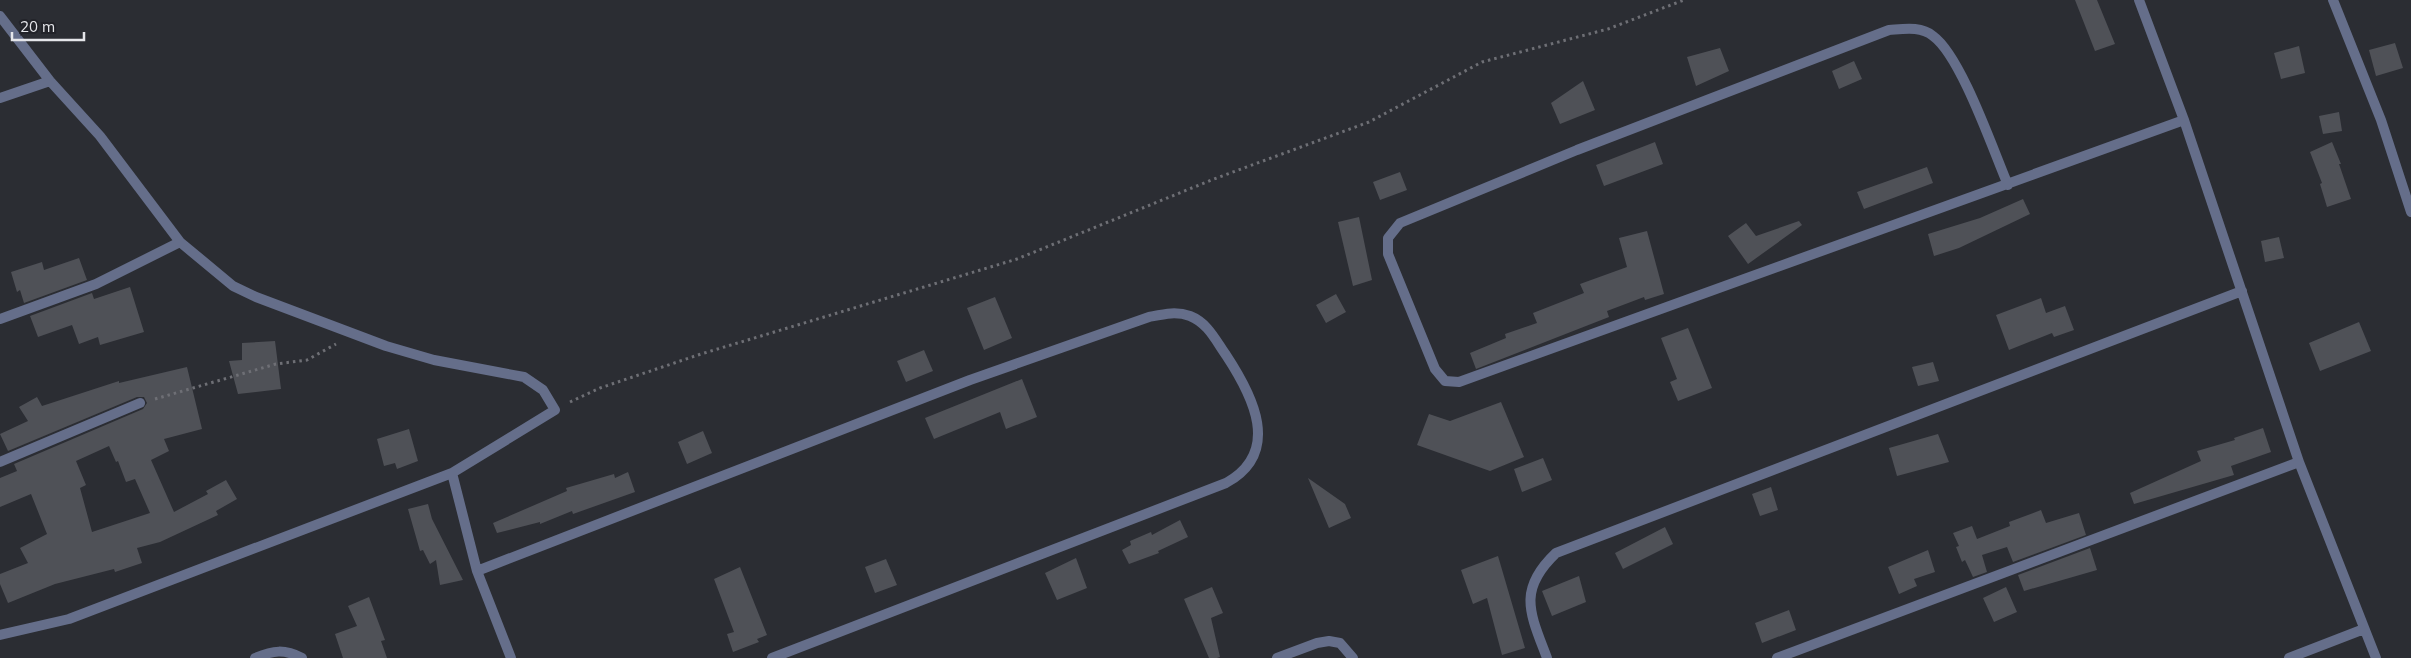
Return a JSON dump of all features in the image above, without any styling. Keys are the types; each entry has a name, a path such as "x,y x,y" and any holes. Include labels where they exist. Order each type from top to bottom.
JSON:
{"street":[{"path":"2139,0 2184,120 2300,462 2376,658"},
{"path":"2333,0 2381,120 2411,212"},
{"path":"0,16 50,81 100,136 180,242 233,286 343,332 434,360 524,377 543,390 555,410 452,473 68,620 0,635"},
{"path":"2008,185 1959,69 1947,50 1932,35 1915,29 1889,30 1578,150 1400,223 1388,238 1388,254 1435,369 1440,378 1453,383 2008,185 2184,120"},
{"path":"0,98 50,81"},
{"path":"0,319 96,284 180,242"},
{"path":"1547,658 1528,600 1532,583 1541,567 1556,553 2242,291"},
{"path":"477,571 970,380 1149,317 1174,312 1192,316 1207,327 1240,377 1253,406 1259,438 1257,450 1250,464 1240,475 1226,483 772,658"},
{"path":"0,462 140,403"},
{"path":"1777,658 2135,526 2300,462"},
{"path":"452,473 477,571 511,658"},
{"path":"2289,658 2364,629"},
{"path":"1277,658 1317,643 1328,641 1340,643 1353,658"},
{"path":"255,658 270,651 286,650 302,658"}],"path":[{"path":"555,410 600,388 701,354 1017,258 1214,179 1369,122 1482,62 1608,29 1684,0"},
{"path":"140,403 276,364 307,360 335,347 343,332"}],"building":[{"path":"2075,0 2097,0 2115,44 2095,51"},
{"path":"2395,43 2403,68 2376,76 2369,50"},
{"path":"2299,46 2305,73 2281,79 2274,53"},
{"path":"1720,48 1729,71 1696,86 1687,57"},
{"path":"1854,61 1862,79 1839,89 1832,71"},
{"path":"1583,81 1595,110 1560,124 1551,103"},
{"path":"2339,112 2342,131 2323,134 2319,116"},
{"path":"1655,142 1663,164 1604,186 1596,165"},
{"path":"2332,142 2341,164 2339,164 2351,199 2327,207 2320,184 2322,183 2310,152"},
{"path":"1927,167 1933,183 1864,209 1857,192"},
{"path":"1400,172 1407,190 1380,200 1373,182"},
{"path":"2023,199 2030,214 1959,248 1934,256 1928,234 1980,218"},
{"path":"1359,217 1372,280 1353,286 1338,222"},
{"path":"1799,221 1802,225 1748,264 1728,236 1746,223 1756,236"},
{"path":"1647,231 1664,294 1645,300 1644,297 1607,311 1609,317 1476,369 1470,353 1506,338 1505,334 1537,323 1533,313 1584,293 1580,284 1627,267 1619,238"},
{"path":"2279,237 2284,258 2265,262 2261,241"},
{"path":"79,258 87,280 24,303 20,290 17,292 11,272 42,262 44,270"},
{"path":"130,287 144,332 100,345 98,337 79,344 72,325 38,337 30,316 92,293 94,299"},
{"path":"1336,294 1346,312 1326,323 1316,305"},
{"path":"995,297 1012,338 984,350 967,308"},
{"path":"2041,298 2046,313 2065,306 2074,330 2054,337 2052,333 2009,350 1996,315"},
{"path":"2359,322 2371,351 2320,371 2309,343"},
{"path":"1688,328 1712,388 1678,401 1670,382 1677,379 1661,338"},
{"path":"275,341 281,389 238,394 229,361 242,360 242,343"},
{"path":"924,350 933,371 906,382 897,361"},
{"path":"1933,362 1939,381 1918,386 1912,367"},
{"path":"187,367 202,429 164,439 169,451 151,460 174,512 208,494 206,491 226,480 237,499 216,511 218,515 160,542 137,548 142,563 115,572 114,569 55,584 8,603 0,584 0,574 28,563 20,548 47,534 31,494 0,507 0,478 17,471 14,464 143,409 147,403 144,397 137,397 8,451 0,434 28,421 19,407 37,397 42,406 119,381 119,383","holes":["109,446 116,462 118,461 126,482 135,479 150,513 92,532 80,488 86,485 76,461"]},
{"path":"1022,379 1037,417 1006,429 1000,412 934,439 925,418"},
{"path":"1501,402 1524,457 1490,471 1417,445 1429,414 1450,421"},
{"path":"2263,428 2271,452 2231,466 2234,475 2134,504 2130,493 2201,461 2197,451 2235,440 2234,438"},
{"path":"409,429 418,461 397,469 395,463 384,466 377,439"},
{"path":"703,431 712,453 687,464 678,442"},
{"path":"1938,434 1949,462 1897,476 1889,448"},
{"path":"1543,458 1552,480 1522,492 1514,469"},
{"path":"628,472 635,492 573,514 572,511 540,524 540,522 497,533 493,523 567,491 566,488 614,474 615,478"},
{"path":"1308,478 1345,504 1351,518 1329,528"},
{"path":"1771,487 1778,510 1760,516 1752,494"},
{"path":"428,504 432,519 463,580 440,585 436,560 430,564 423,550 420,551 408,509"},
{"path":"2041,510 2046,523 2079,513 2086,535 2013,562 2007,547 1982,555 1987,572 1973,577 1965,560 1962,562 1956,547 1959,546 1953,533 1972,526 1977,539 2010,526 2009,522"},
{"path":"1180,520 1188,537 1158,551 1159,553 1129,564 1122,550 1131,545 1130,541 1151,532 1152,535"},
{"path":"1665,527 1673,544 1623,569 1615,553"},
{"path":"2090,548 2097,570 2024,591 2018,575"},
{"path":"1928,550 1935,572 1914,579 1917,586 1899,594 1888,567"},
{"path":"1498,556 1525,648 1502,655 1487,598 1473,604 1461,570"},
{"path":"1076,558 1087,588 1057,600 1045,573"},
{"path":"886,559 897,585 875,593 865,567"},
{"path":"740,567 767,635 757,639 759,642 733,652 727,634 734,632 714,579"},
{"path":"1579,576 1586,602 1552,616 1542,591"},
{"path":"1212,587 1223,613 1211,618 1220,657 1217,658 1209,658 1184,599"},
{"path":"2006,587 2017,612 1994,622 1983,598"},
{"path":"369,597 385,640 381,641 387,658 343,658 335,634 357,626 348,606"},
{"path":"1789,610 1796,630 1762,643 1755,623"}]}
